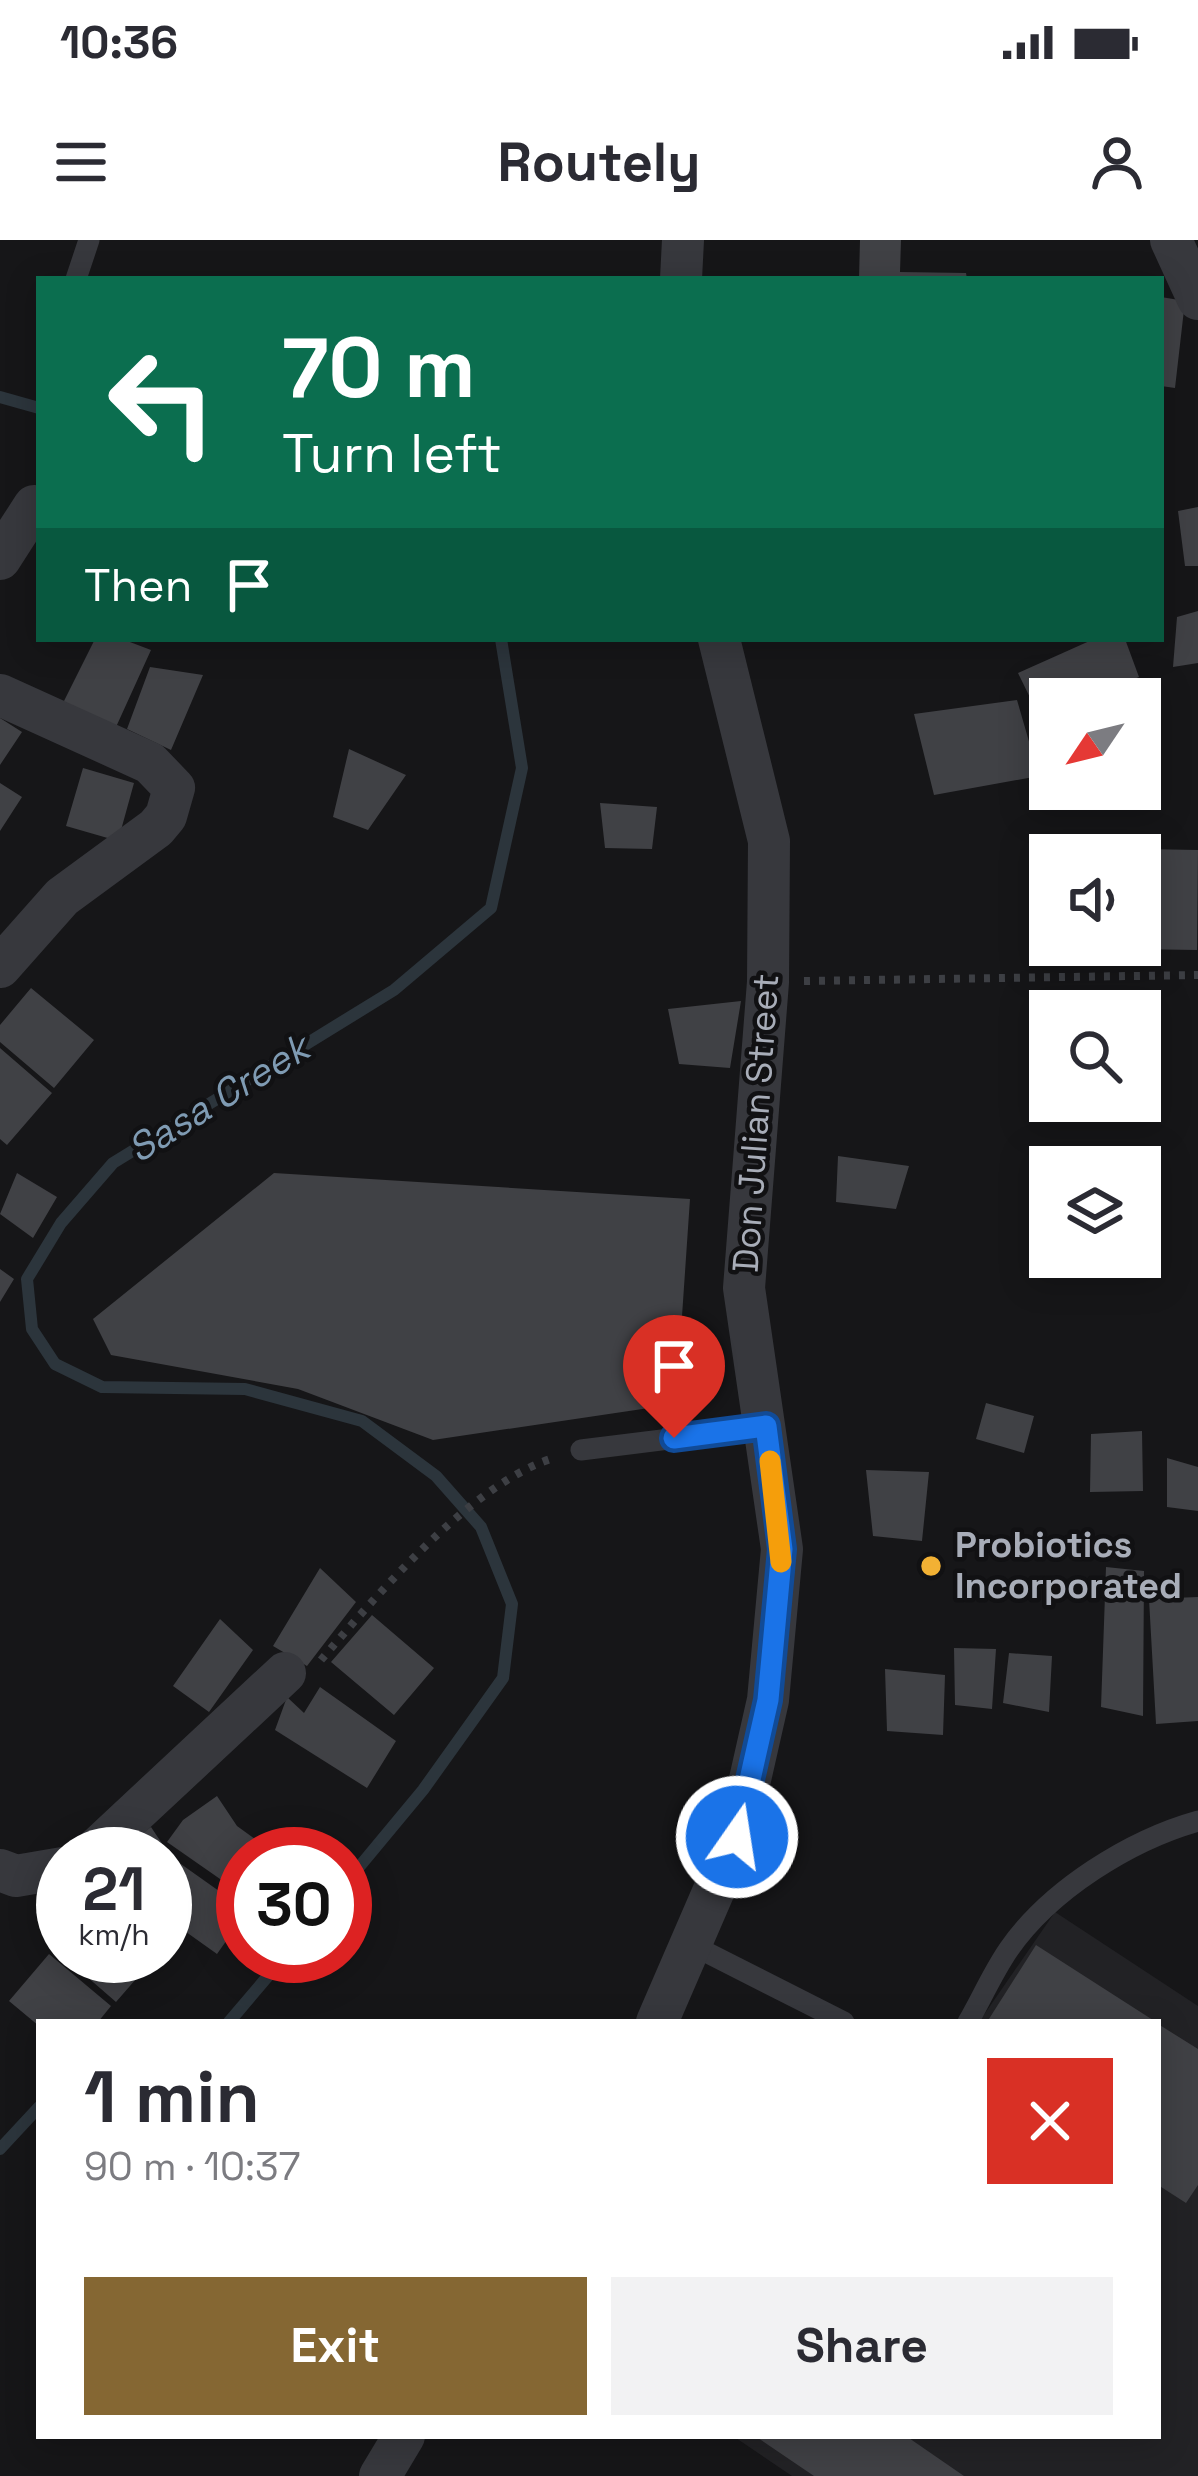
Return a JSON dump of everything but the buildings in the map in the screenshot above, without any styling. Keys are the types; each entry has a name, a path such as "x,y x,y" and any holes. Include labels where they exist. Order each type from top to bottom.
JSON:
{"street":[{"path":"681,276 683,240"},
{"path":"1171,240 1198,299"},
{"path":"0,559 34,506"},
{"name":"Don Julian Street","path":"658,2019 694,1946 737,1837 768,1700 782,1549 744,1288 768,982 769,841 719,642"},
{"path":"0,695 150,763 174,788 166,816 156,828 62,897 0,968"},
{"path":"120,1827 285,1673"},
{"path":"0,1870 16,1876 36,1873"},
{"path":"380,2476 402,2439"}],"lane":[{"path":"77,276 89,240"},
{"path":"581,1450 766,1426"},
{"path":"970,2019 1009,1949 1043,1910 1137,1845 1198,1821"},
{"path":"694,1946 838,2019"}],"path":[{"path":"768,982 1198,975"},
{"path":"285,1673 314,1669 369,1601 516,1474 581,1450"}],"shaded area":[{"path":"1055,1912 1198,2006 1198,2476 792,2476 737,2439 1161,2439 1161,2019 981,2019"}],"waterway":[{"name":"Sasa Creek","path":"0,397 36,407"},
{"name":"Sasa Creek","path":"372,1851 423,1790 503,1678 512,1604 481,1527 436,1476 362,1421 245,1389 102,1387 55,1364 32,1329 27,1279 61,1223 113,1163 394,990 491,908 522,768 501,642"},
{"name":"Sasa Creek","path":"232,2019 262,1983"},
{"name":"Sasa Creek","path":"0,2149 36,2110"}],"slow traffic":[{"path":"770,1461 781,1562"}],"place":[{"name":"Probiotics Incorporated","path":"931,1566"}],"route":[{"path":"674,1438 766,1426 782,1549 768,1700 737,1837"}]}
